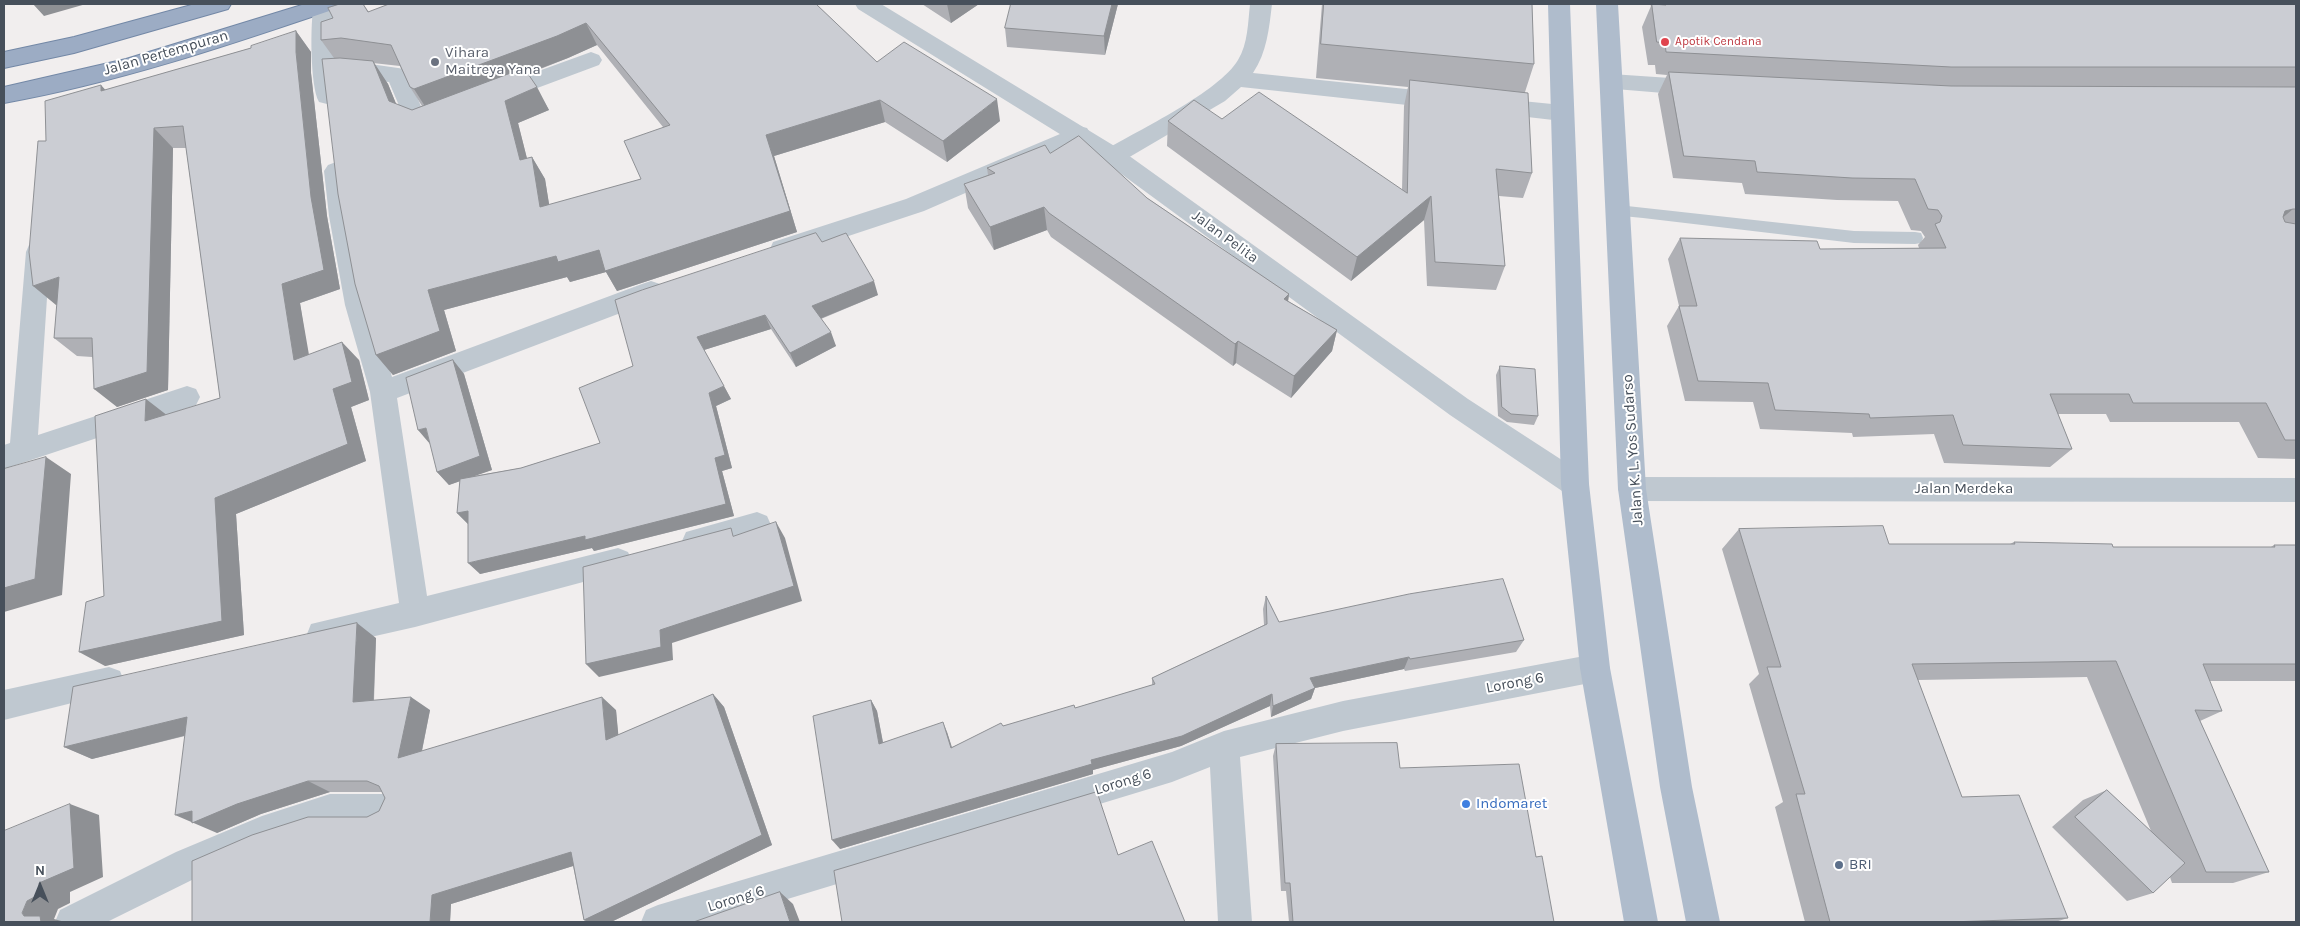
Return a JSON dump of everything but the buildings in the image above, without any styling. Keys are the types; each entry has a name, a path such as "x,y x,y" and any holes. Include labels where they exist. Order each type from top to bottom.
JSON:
{"highway":[{"name":"Jalan Pertempuran","path":"4,60 74,46 187,9 220,4"},
{"name":"Jalan Pertempuran","path":"4,95 50,96 188,48 326,4"}],"main road":[{"path":"1559,4 1575,484 1595,668 1641,922"},
{"name":"Jalan K. L. Yos Sudarso","path":"1607,4 1632,489 1676,787 1703,922"}],"street":[{"path":"326,4 324,73 330,120"},
{"name":"Jalan Pelita","path":"866,4 1113,156 1459,407 1575,484"},
{"path":"1113,156 1217,95 1237,79 1250,60 1257,39 1261,4"},
{"path":"324,73 356,70 397,76 414,116 427,122 592,60"},
{"path":"1237,79 1562,113"},
{"path":"1611,82 1724,90"},
{"path":"763,255 915,205 1079,134"},
{"path":"333,149 341,216 358,305 383,392 415,613"},
{"path":"40,234 13,454 187,397"},
{"path":"383,392 669,286"},
{"name":"Jalan Merdeka","path":"1632,489 2296,490"},
{"path":"672,547 757,525"},
{"path":"300,639 415,613 643,554"},
{"name":"Lorong 6","path":"658,922 1172,768 1224,746 1343,716 1595,668"},
{"path":"4,705 138,675"},
{"path":"1224,746 1235,922"},
{"path":"72,922 188,864 273,828 330,810 387,810"}],"lane":[{"path":"1618,211 1643,212 1854,238 1915,238"}],"place":[{"name":"Apotik Cendana","path":"1665,42"},
{"name":"Vihara Maitreya Yana","path":"435,62"},
{"name":"Indomaret","path":"1466,804"},
{"name":"BRI","path":"1839,865"}]}
